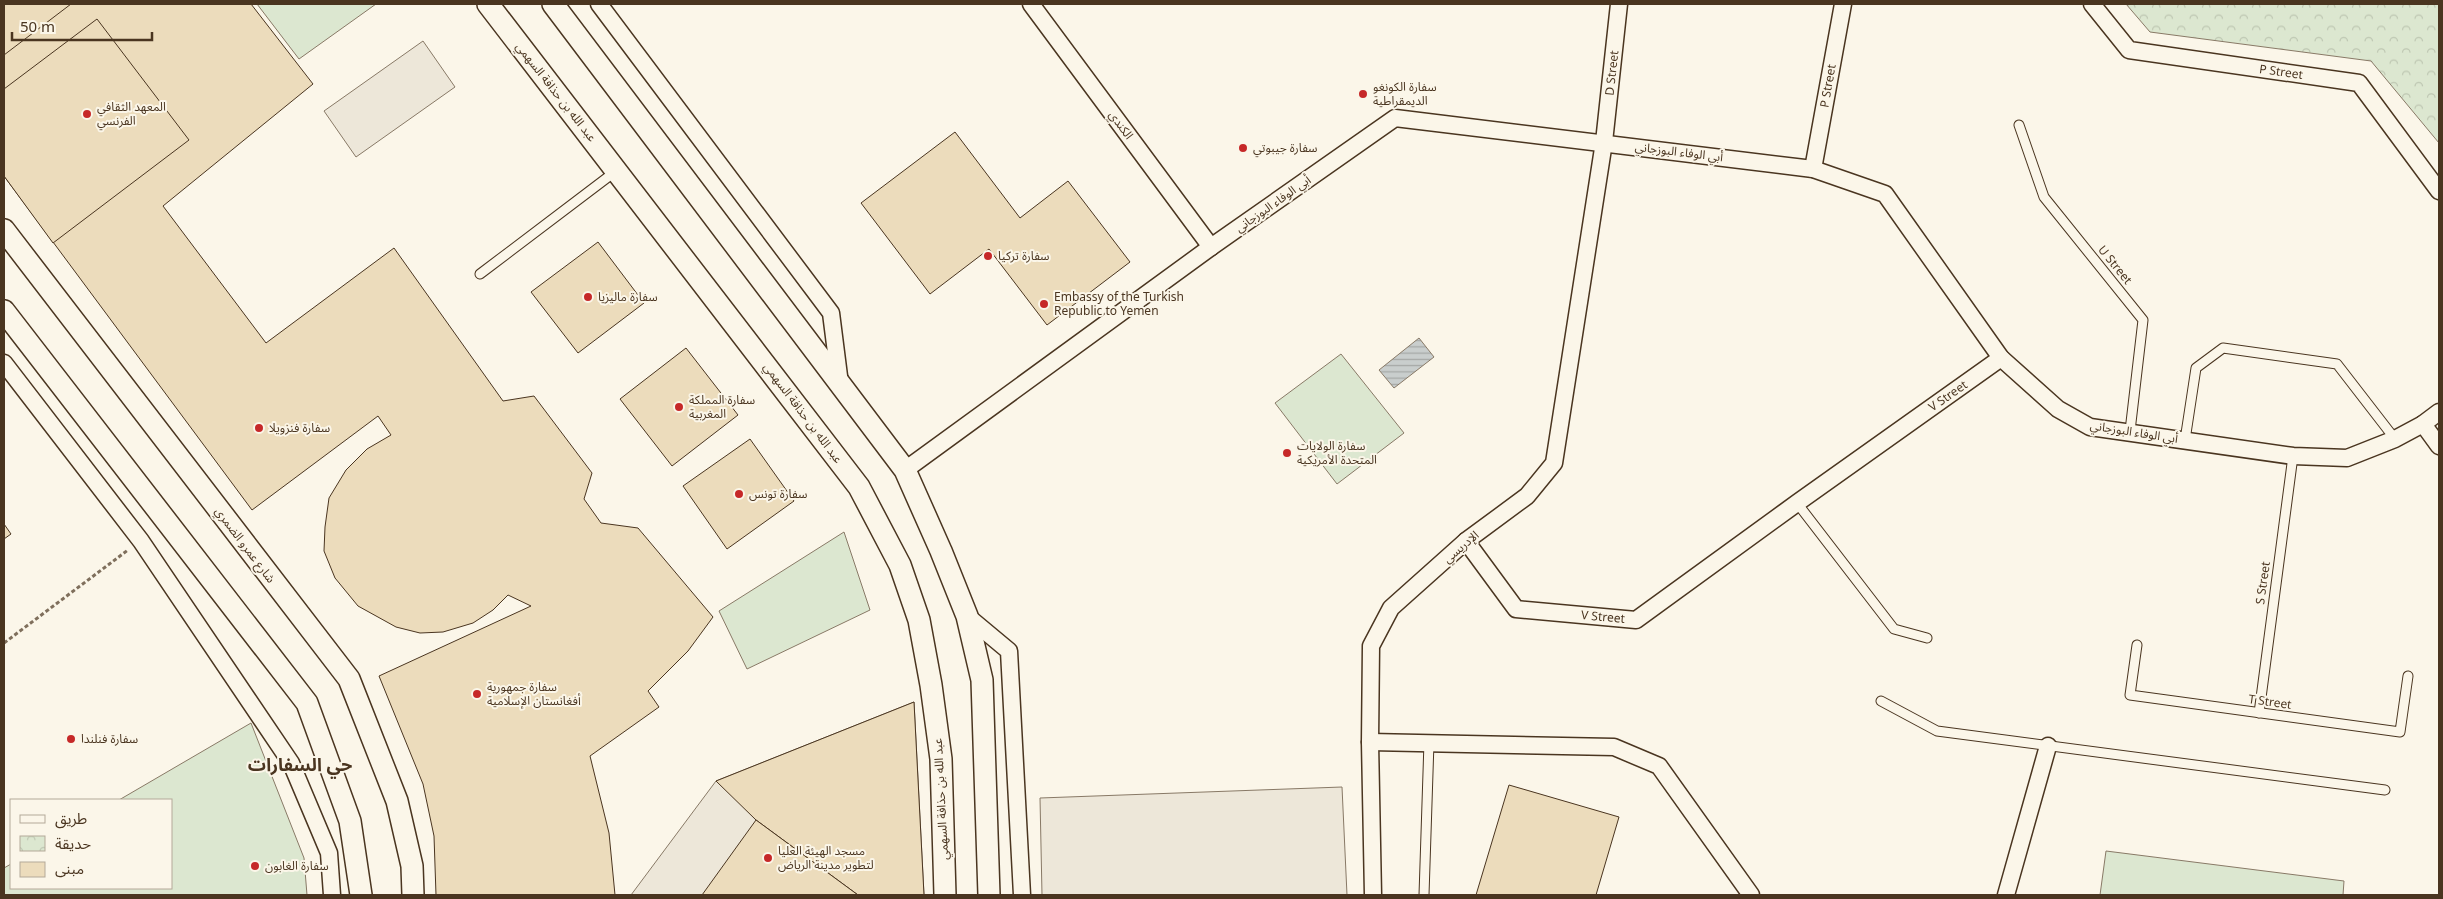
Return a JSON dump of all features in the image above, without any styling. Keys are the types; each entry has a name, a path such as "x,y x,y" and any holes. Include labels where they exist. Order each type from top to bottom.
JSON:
{"street":[{"name":"عبد الله بن حذافة السهمي","path":"488,4 859,487 900,565 919,620 935,713 941,759 945,895"},
{"path":"553,4 906,470 967,616 982,680 989,895"},
{"path":"599,4 831,313 840,384"},
{"name":"الكندي","path":"1031,4 1211,247"},
{"name":"D Street","path":"1594,206 1604,142 1619,4"},
{"name":"P Street","path":"1813,169 1843,4"},
{"name":"P Street","path":"2092,4 2129,50 2359,83 2439,191"},
{"name":"أبي الوفاء البوزجاني","path":"906,470 1211,247 1395,118 1813,169 1886,194 2001,358 2058,409 2090,427 2130,431 2293,456 2347,458 2395,439 2423,424 2439,412"},
{"name":"الإدريسي","path":"1373,895 1370,742 1371,646 1391,608 1466,541 1527,496 1554,462 1594,206"},
{"name":"شارع عمرو الضمري","path":"4,230 349,679 397,800 412,866 413,895"},
{"path":"4,311 306,703 350,821 361,895"},
{"name":"V Street","path":"1466,541 1516,609 1636,620 2001,358"},
{"path":"4,363 141,540 291,763 329,853 332,895"},
{"path":"2423,424 2439,446"},
{"path":"967,616 1009,650 1022,895"},
{"path":"1370,742 1614,747 1658,766 1751,895"},
{"path":"2006,895 2048,746"}],"lane":[{"name":"U Street","path":"2019,125 2044,197 2143,320 2130,431"},
{"path":"480,274 617,170"},
{"path":"2185,440 2196,368 2223,348 2337,364 2395,439"},
{"name":"S Street","path":"2259,713 2293,456"},
{"path":"1797,503 1894,629 1927,638"},
{"name":"T Street","path":"2137,645 2130,695 2400,732 2408,676"},
{"path":"1881,701 1938,731 2385,790"},
{"path":"1424,895 1429,742"}],"path":[{"path":"4,643 141,540"}],"green space":[{"path":"257,4 376,4 299,59"},
{"path":"2126,4 2439,4 2439,143 2371,61 2150,32"},
{"path":"1341,354 1404,433 1337,484 1275,403"},
{"path":"844,532 870,610 747,669 719,611"},
{"path":"251,723 304,858 307,895 4,895 4,868 10,865 10,889 172,889 172,799 121,799"},
{"path":"2106,851 2344,881 2343,895 2100,895"}],"shaded area":[{"path":"423,41 455,87 356,157 324,111"},
{"path":"1419,338 1434,357 1394,388 1379,370"},
{"path":"914,702 924,895 631,895 716,781"},
{"path":"1342,787 1347,895 1042,895 1040,798"}],"building":[{"path":"4,4 251,4 313,84 163,206 266,343 394,248 503,401 534,396 592,473 584,499 601,523 638,528 713,617 688,651 648,691 659,707 590,756 609,833 615,895 436,895 434,836 423,784 379,676 531,606 508,595 493,610 473,623 443,632 420,633 396,627 358,606 335,578 324,551 329,498 346,470 367,449 391,435 378,416 252,510 4,176"},
{"path":"4,4 71,4 4,55"},
{"name":"المعهد الثقافي الفرنسي","path":"97,19 189,140 53,243 4,176 4,89"},
{"path":"955,132 1020,218 1068,181 1130,262 1047,325 989,249 930,294 861,203"},
{"name":"سفارة ماليزيا","path":"598,242 644,303 578,353 531,292"},
{"name":"سفارة المملكة المغربية","path":"686,348 738,415 672,466 620,399"},
{"name":"سفارة تونس","path":"750,439 794,501 727,549 683,486"},
{"path":"4,524 11,534 4,539"},
{"path":"914,702 924,895 858,895 756,820 716,781"},
{"path":"1509,785 1619,817 1596,895 1476,895"},
{"name":"مسجد الهيئة العليا لتطوير مدينة الرياض","path":"756,820 858,895 702,895"}],"place":[{"name":"سفارة الكونغو الديمقراطية","path":"1363,94"},
{"name":"المعهد الثقافي الفرنسي","path":"87,114"},
{"name":"سفارة جيبوتي","path":"1243,148"},
{"name":"سفارة تركيا","path":"988,256"},
{"name":"سفارة ماليزيا","path":"588,297"},
{"name":"Embassy of the Turkish Republic to Yemen","path":"1044,304"},
{"name":"سفارة المملكة المغربية","path":"679,407"},
{"name":"سفارة فنزويلا","path":"259,428"},
{"name":"سفارة الولايات المتحدة الأمريكية","path":"1287,453"},
{"name":"سفارة تونس","path":"739,494"},
{"name":"سفارة جمهورية أفغانستان الإسلامية","path":"477,694"},
{"name":"سفارة فنلندا","path":"71,739"},
{"name":"مسجد الهيئة العليا لتطوير مدينة الرياض","path":"768,858"},
{"name":"سفارة الغابون","path":"255,866"}],"district":[{"name":"حي السفارات","path":"300,765"}]}
